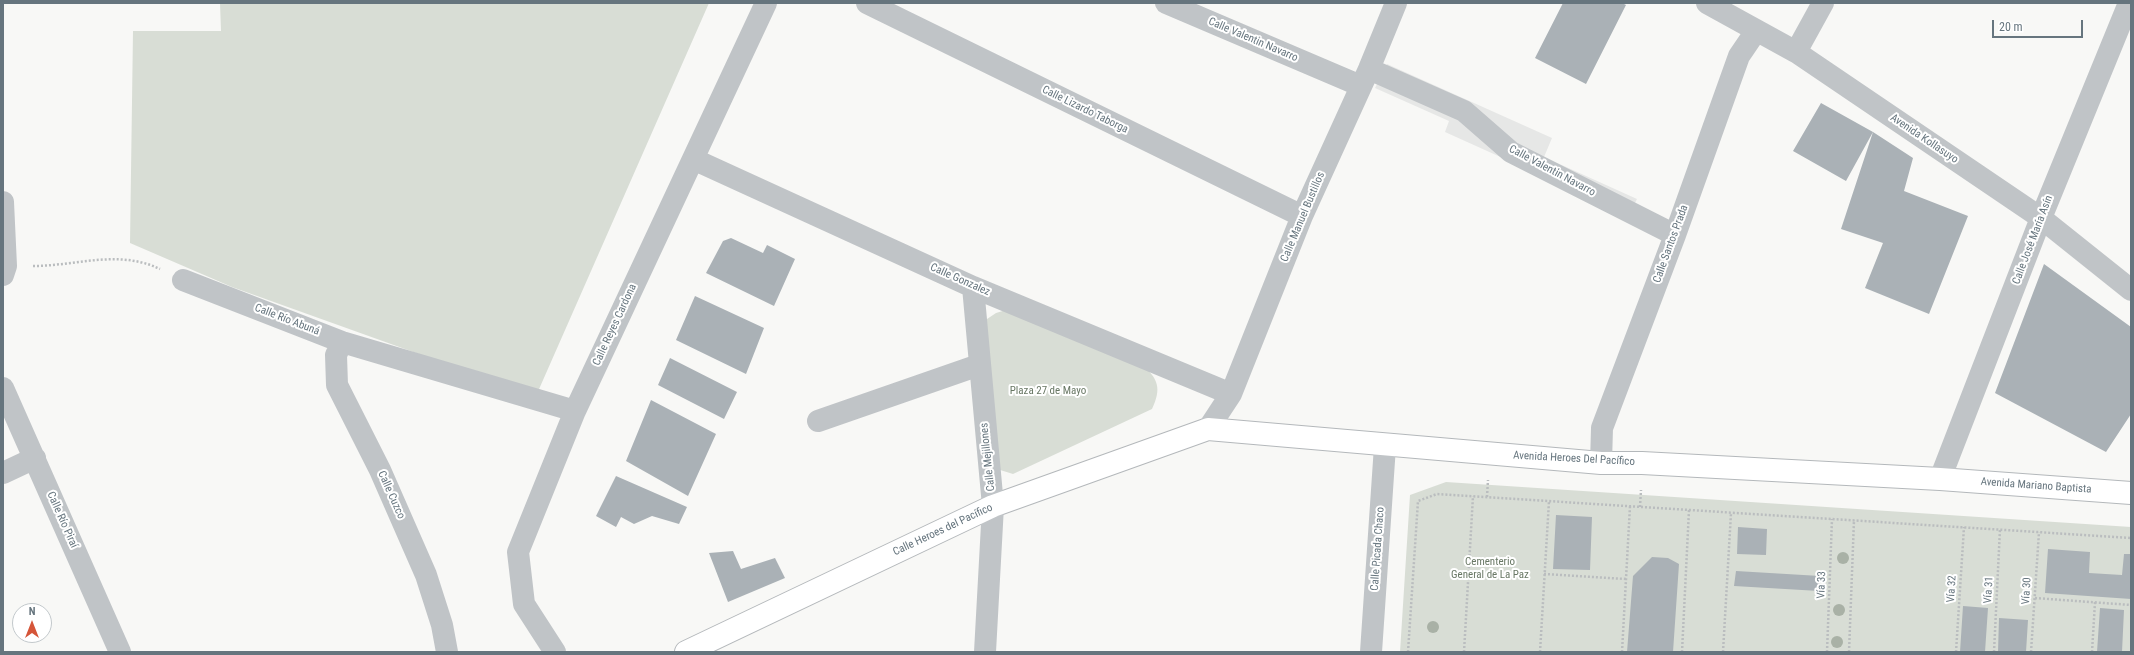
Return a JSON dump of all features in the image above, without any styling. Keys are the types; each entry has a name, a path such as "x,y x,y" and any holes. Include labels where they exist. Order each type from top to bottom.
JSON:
{"main road":[{"name":"Avenida Heroes Del Pacífico","path":"1208,429 1385,446 1601,463 1642,463 1940,479"},
{"name":"Calle Heroes del Pacífico","path":"686,652 993,506 1208,429"},
{"name":"Avenida Mariano Baptista","path":"1940,479 2131,493"}],"street":[{"name":"Calle Reyes Cardona","path":"555,652 524,604 518,552 574,411 766,3"},
{"name":"Calle Lizardo Taborga","path":"867,3 1302,216"},
{"name":"Calle Valentin Navarro","path":"1166,3 1365,77 1464,110 1511,152 1675,236"},
{"name":"Calle Manuel Bustillos","path":"1208,429 1232,394 1302,216 1365,77 1396,3"},
{"name":"Avenida Kollasuyo","path":"1707,3 1796,52 2041,218 2131,290"},
{"path":"1796,52 1823,3"},
{"name":"Calle José María Asín","path":"1940,479 2041,218 2129,3"},
{"name":"Calle Santos Prada","path":"1601,463 1602,428 1675,236 1739,56 1756,31"},
{"name":"Calle Gonzalez","path":"693,159 973,287 1232,394"},
{"path":"3,202 5,270"},
{"name":"Calle Río Abuná","path":"183,280 342,342 574,411"},
{"name":"Calle Mejillones","path":"973,287 993,506 985,652"},
{"name":"Calle Cuzco","path":"342,342 336,355 337,385 380,470 426,575 442,624 447,652"},
{"path":"818,421 979,365"},
{"name":"Calle Río Piraí","path":"3,388 120,652"},
{"name":"Calle Picada Chaco","path":"1371,652 1385,446"},
{"path":"3,473 35,458"}],"path":[{"path":"5,270 104,259 131,259 150,264 183,280"},
{"path":"1408,652 1418,501 1438,494 2131,538"},
{"path":"1464,652 1473,496"},
{"path":"1540,652 1549,501"},
{"path":"1622,652 1630,506"},
{"path":"1682,652 1689,510"},
{"path":"1723,652 1731,513"},
{"name":"Vía 33","path":"1827,652 1832,519"},
{"path":"1849,652 1854,520"},
{"name":"Vía 32","path":"1956,652 1964,527"},
{"name":"Vía 31","path":"1994,652 2000,529"},
{"name":"Vía 30","path":"2032,652 2039,532"},
{"path":"1544,574 1626,579"},
{"path":"2035,598 2131,604"},
{"path":"2092,652 2095,602"}],"shaded area":[{"path":"1387,64 1552,138 1544,157 1637,199 1629,215 1445,132 1449,121 1375,88"}],"green space":[{"path":"220,3 709,3 536,396 232,287 130,243 133,31 221,31"},
{"name":"Plaza 27 de Mayo","path":"1006,310 1142,364 1152,374 1157,384 1157,395 1152,409 1013,474 997,469 987,461 987,319 996,313"},
{"name":"Cementerio General de La Paz","path":"1446,482 2131,527 2131,652 1400,652 1410,495"}],"building":[{"path":"1563,3 1622,3 1626,5 1586,84 1535,58"},
{"path":"1821,103 1873,132 1846,181 1793,151"},
{"path":"1873,132 1913,158 1904,191 1968,216 1929,314 1865,288 1883,243 1841,229"},
{"path":"731,238 763,253 767,245 795,259 774,306 706,273 723,241"},
{"path":"2044,264 2131,327 2131,414 2106,452 1995,393"},
{"path":"695,296 764,328 746,374 676,340"},
{"path":"670,358 737,392 724,419 658,385"},
{"path":"651,400 716,434 688,496 626,461"},
{"path":"616,476 687,507 679,524 652,516 634,524 621,517 616,527 596,516"},
{"path":"1556,515 1592,517 1590,570 1553,569"},
{"path":"1738,527 1767,529 1766,555 1737,554"},
{"path":"2048,549 2090,552 2089,573 2122,575 2124,554 2131,554 2131,599 2045,593"},
{"path":"733,551 741,569 775,558 785,578 728,602 709,553"},
{"path":"1652,557 1668,558 1679,564 1673,652 1627,652 1633,576"},
{"path":"1736,571 1820,576 1819,591 1734,586"},
{"path":"1963,606 1988,608 1985,652 1960,652"},
{"path":"2100,608 2124,610 2122,652 2097,652"},
{"path":"1999,618 2028,620 2026,652 1998,652"}]}
